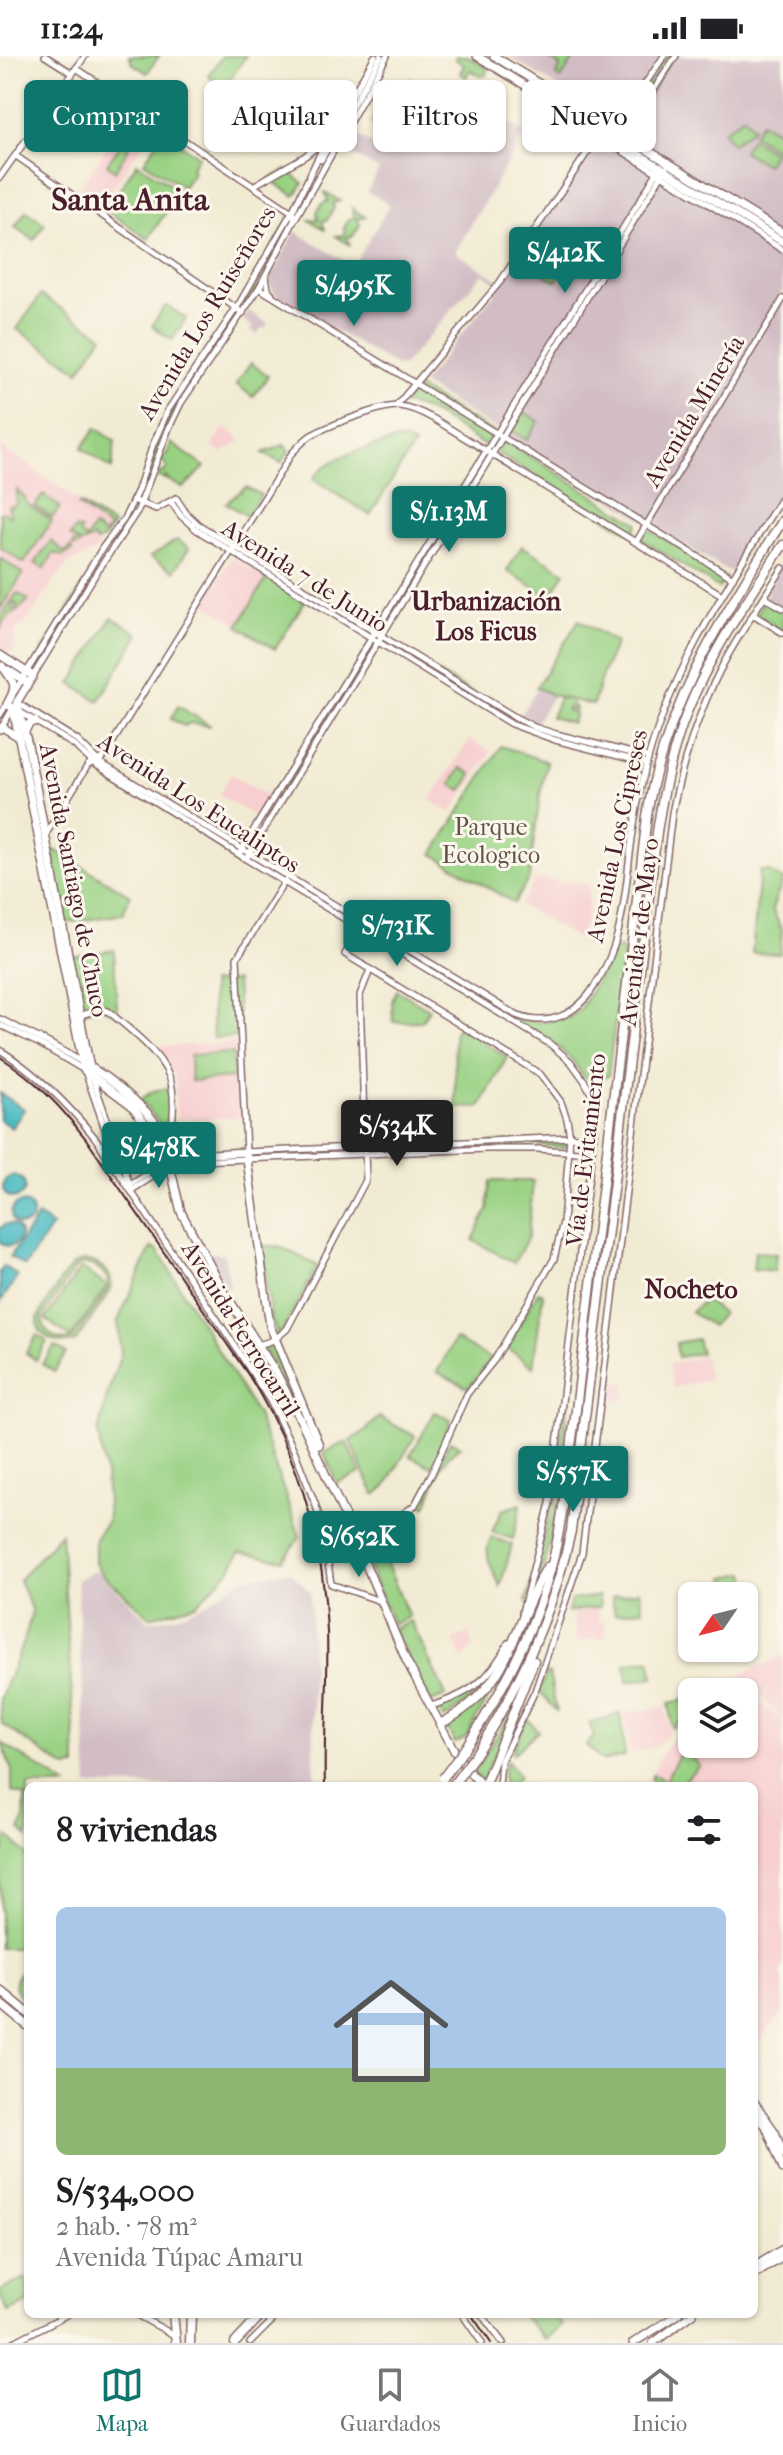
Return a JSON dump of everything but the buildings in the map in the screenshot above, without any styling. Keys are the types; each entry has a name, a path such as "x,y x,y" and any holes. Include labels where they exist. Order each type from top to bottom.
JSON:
{"highway":[{"name":"Vía de Evitamiento","path":"440,1782 463,1751 508,1677 540,1603 554,1556 576,1410 650,800 660,757 688,682 711,637 783,520"},
{"name":"Vía de Evitamiento","path":"456,1782 505,1707 536,1644 559,1583 575,1503 662,795 681,728 698,688 721,643 783,545"},
{"path":"440,1724 477,1700 490,1685 502,1667 554,1556"},
{"path":"485,1782 532,1669 536,1644"},
{"path":"0,1990 24,2010"},
{"path":"0,2003 24,2023"},
{"path":"176,2318 176,2340"},
{"path":"190,2343 191,2318"},
{"path":"235,2343 258,2318"}],"main road":[{"path":"477,56 522,84"},
{"path":"494,56 536,80"},
{"path":"633,152 783,233"},
{"path":"646,152 663,168 783,242"},
{"path":"0,655 27,678"},
{"path":"1,665 27,678"},
{"name":"Avenida Santiago de Chuco","path":"1,665 12,679 14,703 87,1068"},
{"name":"Avenida Los Ruiseñores","path":"14,703 27,678"},
{"path":"1,728 22,734 35,721"},
{"path":"87,1068 134,1101 168,1147 181,1212 308,1434 406,1660 464,1764 480,1782"},
{"path":"173,1161 247,1155 274,1340 351,1522 353,1534"},
{"path":"758,2108 775,2132 783,2154"},
{"path":"758,2118 766,2126 783,2169"},
{"path":"758,2265 783,2249"},
{"path":"758,2273 783,2257"},
{"path":"633,2343 673,2318"},
{"path":"653,2343 687,2318"}],"street":[{"path":"45,56 74,70 253,186 292,212 295,219"},
{"path":"0,177 85,56"},
{"name":"Avenida Los Ruiseñores","path":"357,98 381,56"},
{"name":"Avenida Los Ruiseñores","path":"357,93 381,56"},
{"name":"Avenida Los Ruiseñores","path":"27,678 141,503 174,416 266,276 381,56"},
{"path":"647,80 664,56"},
{"path":"656,87 676,56"},
{"path":"253,186 310,152"},
{"name":"Avenida Los Ruiseñores","path":"27,678 103,547 124,519 168,410 236,308 292,212 321,152"},
{"name":"Avenida Los Ruiseñores","path":"308,181 325,152"},
{"name":"Avenida Los Ruiseñores","path":"330,157 332,152"},
{"path":"397,406 493,290 590,152"},
{"path":"16,156 243,313"},
{"path":"240,851 663,168 783,250"},
{"path":"266,276 268,289 275,298"},
{"path":"259,288 733,578"},
{"name":"Avenida Minería","path":"636,542 783,299"},
{"path":"42,837 88,765 96,763 121,730 292,453 310,436 346,422 397,406 424,413 722,595"},
{"path":"248,856 493,455 500,434"},
{"name":"Avenida Los Cipreses","path":"525,1019 545,1021 570,1012 592,990 607,966 622,924 637,807 647,760 678,674 783,495"},
{"path":"133,500 141,503"},
{"name":"Avenida 7 de Junio","path":"141,503 156,509 175,502 196,523 232,548 523,729 555,740 647,760"},
{"name":"Avenida 1 de Mayo","path":"500,1782 501,1761 535,1691 582,1553 672,813 689,744 727,657 783,568"},
{"path":"764,597 783,608"},
{"path":"754,615 783,633"},
{"name":"Avenida Los Ruiseñores","path":"0,715 14,703"},
{"name":"Avenida Los Ruiseñores","path":"1,728 14,703"},
{"name":"Avenida Los Eucaliptos","path":"14,703 77,740 96,763"},
{"name":"Avenida Los Eucaliptos","path":"14,703 96,763 562,1053 584,1080 593,1097 596,1109 594,1136 550,1503 529,1588 507,1647 483,1681 472,1689 431,1706"},
{"path":"286,879 237,958 247,1155 486,1149 592,1153"},
{"path":"353,1534 396,1519 415,1505 467,1394 495,1359 554,1259 563,1222 570,1151 567,1119 561,1102 540,1074 345,954 362,926"},
{"name":"Avenida Los Eucaliptos","path":"362,926 525,1019"},
{"path":"258,1345 274,1340 287,1329 366,1180 360,995 370,969"},
{"path":"77,1016 100,1009 108,1011 152,1051 164,1067 172,1087 168,1147"},
{"path":"0,1022 47,1042 87,1068 131,1190 173,1161"},
{"name":"Avenida Ferrocarril","path":"0,1050 38,1076 75,1113 131,1190 249,1367 279,1418 316,1506 324,1534 331,1584 380,1601"},
{"path":"87,1068 123,1179"},
{"path":"366,1151 594,1136"},
{"path":"12,2343 60,2318"},
{"path":"141,2318 176,2340"},
{"path":"250,2343 275,2318"},
{"path":"465,2318 482,2343"},
{"path":"484,2318 503,2343"}],"shaded area":[{"path":"508,56 783,56 783,290 777,300 783,304 783,483 734,570 729,572 422,384 501,285 483,273 405,364 398,367 278,297 269,281 295,231 353,266 390,205 367,191 379,170 349,152 357,152 357,135 373,145 373,152 389,154 506,152 506,121 522,131 522,138 455,252 502,282 588,152 656,152 656,80 547,80"},
{"path":"104,152 137,152 99,210 76,193"},
{"path":"249,311 268,324 260,329 258,335 243,320"},
{"path":"224,427 240,442 221,453 211,447"},
{"path":"0,446 114,526 98,542 96,551 70,562 60,573 25,623 16,630 13,652 0,651"},
{"path":"232,557 266,578 238,624 204,603"},
{"path":"783,559 783,608 765,597"},
{"path":"537,688 553,695 535,724 520,716"},
{"path":"470,739 491,752 451,813 430,800"},
{"path":"231,774 269,797 257,818 219,795"},
{"path":"536,879 589,884 588,910 579,940 520,905"},
{"path":"236,1043 240,1118 176,1118 175,1078 157,1046"},
{"path":"208,1253 224,1254 228,1289"},
{"path":"704,1356 708,1379 673,1388 669,1364"},
{"path":"609,1380 626,1383 627,1399 615,1403 614,1400 607,1401"},
{"path":"389,1525 391,1529 385,1545 368,1550 361,1535"},
{"path":"96,1570 149,1622 183,1614 244,1578 290,1571 310,1592 315,1782 88,1782 77,1580"},
{"path":"597,1609 600,1622 604,1621 607,1637 576,1642 573,1614"},
{"path":"469,1632 474,1646 462,1660 454,1640"},
{"path":"783,1656 783,1966 780,1973 783,1980 783,2014 758,2041 758,1782 648,1782 663,1751 678,1732 678,1758 758,1758 758,1698 781,1718 758,1693 758,1678 744,1678 740,1674"},
{"path":"665,1707 670,1732 656,1747 630,1753 623,1713"}],"green space":[{"path":"129,56 159,56 147,73 132,63"},
{"path":"222,56 246,56 230,80 213,80 208,76"},
{"path":"456,56 468,56 487,68 486,75 481,76 470,70 466,77 460,73 464,65 455,59"},
{"path":"544,56 567,56 573,60 561,79 556,76 561,66"},
{"path":"667,56 674,56 656,84 656,80 651,80"},
{"path":"744,116 753,128 732,144 723,132"},
{"path":"761,122 783,135 776,149 753,135"},
{"path":"751,138 774,152 766,165 743,151"},
{"path":"188,149 199,156 191,168 194,171 183,187 144,162 151,152 188,152"},
{"path":"116,152 127,152 115,171 107,164"},
{"path":"137,163 180,191 148,239 106,210"},
{"path":"287,170 303,183 295,196 269,179"},
{"path":"325,192 340,201 333,203 334,208 327,220 322,221 325,229 309,220 318,219 317,212 328,201"},
{"path":"352,208 365,217 358,219 360,225 353,236 347,237 350,245 336,236 345,235 344,228 349,219 355,217"},
{"path":"26,211 45,224 34,240 15,227"},
{"path":"292,214 264,274 244,307 241,305"},
{"path":"547,259 564,267 556,281 540,271"},
{"path":"41,295 103,336 79,371 17,329"},
{"path":"166,305 186,318 172,340 152,326"},
{"path":"251,363 268,376 253,397 236,384"},
{"path":"418,388 493,432 485,446 434,414 402,404"},
{"path":"180,395 182,397 141,497 138,496 163,427"},
{"path":"522,411 539,421 527,440 510,430"},
{"path":"96,428 115,441 112,469 82,448"},
{"path":"397,440 414,445 370,515 313,479 329,463"},
{"path":"504,440 638,523 633,534 498,454"},
{"path":"171,443 205,467 183,488 166,479 167,476 165,479 156,476 164,473 167,467 161,460"},
{"path":"284,445 289,451 281,463 263,453"},
{"path":"246,487 261,495 247,516 226,503"},
{"path":"17,490 26,499 25,502 52,521 24,563 0,547 0,513 11,515 8,506 16,505"},
{"path":"43,495 60,507 52,518 35,506"},
{"path":"80,504 113,525 104,539 96,542 93,538 80,544 77,541 79,545 74,547 76,540 70,536 76,528 86,539 94,527 104,535 109,528"},
{"path":"648,529 726,578 719,588 641,539"},
{"path":"177,540 189,548 174,571 150,557"},
{"path":"51,541 65,553 71,547 72,551 63,556 54,553 44,569 35,563"},
{"path":"522,546 565,572 550,597 507,571"},
{"path":"0,558 23,574 0,609"},
{"path":"268,576 305,601 275,649 238,626"},
{"path":"85,582 87,584 35,669 32,668"},
{"path":"17,593 29,600 15,613 17,604 14,603 11,614 0,628 0,618"},
{"path":"765,600 783,611 783,631 756,614"},
{"path":"112,617 139,634 99,701 71,684"},
{"path":"579,620 616,643 593,705 572,700 575,710 567,708 567,711 575,713 572,723 551,717 559,698 571,700 536,687"},
{"path":"370,643 374,645 316,741 312,739"},
{"path":"385,644 484,700 483,703"},
{"path":"178,706 211,726 190,723 185,726 171,719"},
{"name":"Parque Ecologico","path":"501,746 547,762 529,878 514,903 433,854"},
{"path":"306,748 310,750 267,820 263,818"},
{"path":"461,768 472,774 462,791 451,784"},
{"path":"52,851 130,895 123,914 64,923"},
{"path":"760,871 767,871 783,880 772,909 782,930 780,954 752,953"},
{"path":"621,948 624,952 608,1076 585,1078 560,1049 467,991 527,1020 545,1022 569,1018 579,1011 615,950"},
{"path":"114,950 117,1012 102,1007 82,1012 71,957"},
{"path":"236,981 239,1037 213,1038 211,983"},
{"path":"397,990 429,1009 422,1021 393,1022 392,1000"},
{"path":"458,1026 507,1057 480,1107 456,1108 454,1034"},
{"path":"233,1053 234,1078 191,1081 190,1055"},
{"path":"169,1088 170,1130 166,1131 140,1100 153,1091"},
{"path":"565,1140 567,1144 564,1148 534,1144 490,1147 489,1143"},
{"path":"359,1149 359,1152 254,1157 254,1154"},
{"path":"490,1181 533,1181 528,1237 514,1263 473,1240 488,1209"},
{"path":"279,1246 318,1266 278,1335 271,1319 261,1247"},
{"path":"151,1248 161,1256 257,1415 300,1537 283,1560 240,1552 230,1570 196,1604 150,1617 101,1573 95,1562 95,1539 108,1519 98,1433 121,1354 118,1321"},
{"path":"755,1251 776,1254 774,1271 753,1269"},
{"path":"83,1261 105,1270 110,1278 111,1290 76,1341 57,1342 45,1336 38,1326 38,1319 70,1269","holes":["87,1264 104,1274 108,1289 73,1338 62,1340 52,1336 45,1328 42,1317 76,1267"]},
{"path":"81,1268 107,1286 71,1337 45,1319"},
{"path":"538,1292 543,1294 533,1367 506,1347"},
{"path":"705,1300 722,1313 712,1326 691,1312"},
{"path":"37,1335 47,1342 36,1360 26,1353"},
{"path":"455,1339 491,1359 468,1388 437,1372"},
{"path":"697,1339 701,1353 678,1357 676,1343"},
{"path":"274,1345 306,1421 263,1347"},
{"path":"55,1346 66,1353 54,1372 42,1364"},
{"path":"568,1401 561,1483 548,1549 543,1569 526,1603 553,1500 565,1403"},
{"path":"435,1412 451,1420 432,1467 410,1456"},
{"path":"379,1417 415,1436 386,1486 374,1494 350,1441"},
{"path":"450,1441 461,1446 443,1464 426,1507 419,1504"},
{"path":"346,1442 361,1473 337,1483 324,1453"},
{"path":"521,1504 513,1539 492,1532 502,1510"},
{"path":"61,1533 76,1758 76,1767 66,1768 2,1724 0,1699 26,1635 32,1611 19,1580"},
{"path":"492,1537 512,1545 500,1586 488,1555"},
{"path":"385,1546 385,1560 409,1617 393,1624 363,1552"},
{"path":"746,1573 748,1582 726,1582 725,1577"},
{"path":"639,1591 643,1609 615,1614 612,1597"},
{"path":"599,1596 600,1607 568,1612 571,1600"},
{"path":"411,1621 446,1696 431,1702 393,1629"},
{"path":"508,1656 511,1657 466,1737 455,1743 445,1724 476,1703"},
{"path":"650,1660 654,1677 628,1682 625,1664"},
{"path":"501,1662 476,1695 443,1719 438,1707 482,1686"},
{"path":"549,1673 557,1712 539,1690"},
{"path":"678,1701 678,1724 674,1728 672,1727 669,1703"},
{"path":"512,1711 483,1781 473,1773"},
{"path":"620,1714 625,1756 602,1761 586,1745 594,1737 589,1723"},
{"path":"527,1719 538,1731 513,1754 512,1751"},
{"path":"2,1743 61,1782 24,1782 24,1796 12,1792 12,1771"},
{"path":"678,1757 692,1758 699,1766 682,1782 652,1782 651,1778 653,1774 665,1781"},
{"path":"507,1761 518,1779 504,1782"},
{"path":"8,1836 24,1853 24,1945 19,1948 0,1948 0,1862"},
{"path":"24,1969 24,1999 15,1986 19,1973"},
{"path":"24,2279 24,2305 9,2312 0,2291"},
{"path":"525,2318 556,2318 562,2325 546,2340"}],"water":[{"path":"0,1093 24,1109 12,1128 0,1120"},
{"path":"14,1176 22,1179 25,1187 22,1195 14,1198 6,1195 3,1187 6,1179"},
{"path":"22,1203 30,1206 33,1214 30,1222 22,1225 14,1222 11,1214 14,1206"},
{"path":"38,1216 52,1226 25,1266 10,1257"},
{"path":"9,1224 19,1231 17,1243 9,1246 1,1243 1,1227"},
{"path":"4,1266 18,1276 0,1303 0,1272"}],"railway":[{"path":"0,1057 47,1094 86,1139 249,1376 281,1436 314,1531 325,1598 325,1782"},
{"path":"474,2318 491,2343"}],"district":[{"name":"Santa Anita","path":"130,199"},
{"name":"Urbanización Los Ficus","path":"486,616"},
{"name":"Nocheto","path":"691,1289"}]}
